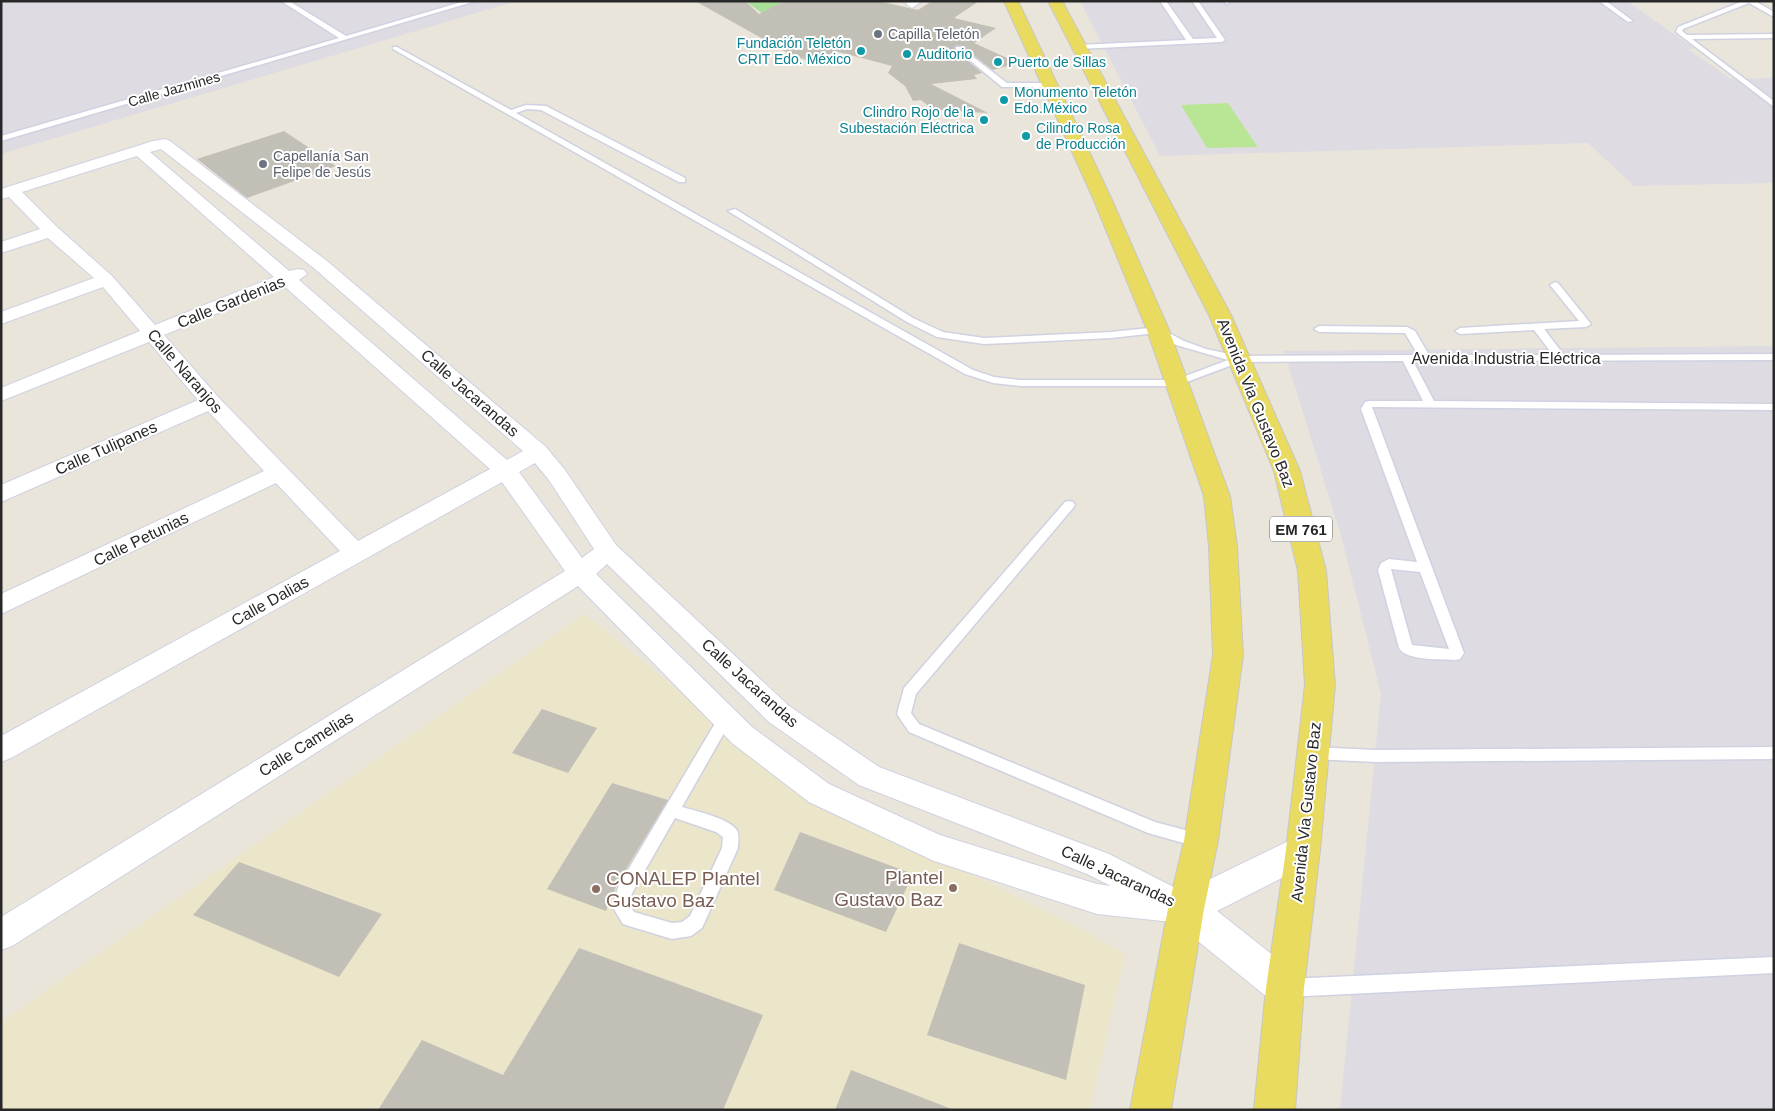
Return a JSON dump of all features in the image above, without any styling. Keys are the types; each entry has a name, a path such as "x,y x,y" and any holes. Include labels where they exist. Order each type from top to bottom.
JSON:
{"main road":[{"path":"1011,1 1102,198 1158,330 1217,496 1223,546 1228,655 1201,841 1186,909 1150,1110"},
{"name":"Avenida Via Gustavo Baz","path":"1055,1 1215,306 1239,359 1287,471 1312,571 1320,685 1303,850 1285,988 1274,1110"},
{"path":"1186,909 1303,850"},
{"path":"1186,909 1285,988"}],"street":[{"path":"7,192 150,146"},
{"name":"Calle Jacarandas","path":"150,146 321,265 538,452 557,475 608,551 780,714 869,776 1098,864 1186,909"},
{"name":"Calle Jacarandas","path":"150,146 286,279 506,471 580,573 742,736 820,793 934,847 1097,899 1186,909"},
{"name":"Calle Naranjos","path":"7,192 106,280 210,402 280,472 356,553"},
{"path":"1,248 51,231"},
{"name":"Calle Gardenias","path":"1,395 321,265"},
{"path":"1,318 106,280"},
{"name":"Calle Tulipanes","path":"1,494 210,402"},
{"name":"Calle Dalias","path":"1,750 538,452"},
{"name":"Calle Petunias","path":"1,606 280,472"},
{"name":"Calle Camelias","path":"1,935 580,573 608,551"}],"lane":[{"path":"284,1 346,39"},
{"name":"Calle Jazmines","path":"1,139 473,1"},
{"path":"1164,1 1191,42"},
{"path":"1078,47 1222,40 1195,1"},
{"path":"1602,1 1630,21"},
{"path":"1774,15 1749,1 1680,28 1678,32 1774,104"},
{"path":"1684,37 1774,36"},
{"path":"396,48 969,372 993,380 1020,383 1176,383"},
{"path":"958,48 1005,84 1049,85"},
{"path":"510,113 526,107 543,108 682,180"},
{"path":"732,211 910,320 942,335 984,341 1111,335 1158,330"},
{"path":"1460,331 1586,324 1555,285"},
{"path":"1538,328 1561,358"},
{"path":"1319,329 1406,330 1411,333 1425,358"},
{"name":"Avenida Industria Eléctrica","path":"1158,330 1180,343 1239,359 1774,357"},
{"path":"1406,358 1430,404"},
{"name":"Avenida Industria Eléctrica","path":"1176,383 1239,359"},
{"path":"1427,568 1389,564 1385,566 1384,570 1406,648 1413,652 1455,655 1457,653 1427,568 1366,409 1369,404 1774,407"},
{"path":"1069,506 909,692 904,714 914,728 1153,828 1201,841"},
{"path":"672,810 721,827 731,834 730,848 696,922 685,930 672,931 629,918 620,906 625,890 725,719"},
{"path":"1313,753 1375,756 1774,752"},
{"path":"1285,988 1774,965"}],"shaded area":[{"path":"1,1 517,1 1,154"},
{"path":"1080,1 1627,1 1695,49 1688,49 1731,79 1774,78 1774,183 1634,186 1588,143 1160,156"},
{"path":"1774,346 1774,1110 1340,1110 1381,694 1342,539 1284,351"},
{"name":"CONALEP Plantel Gustavo Baz","path":"585,614 725,729 814,797 1066,921 1125,954 1090,1110 1,1110 1,1022"}],"green space":[{"path":"745,1 784,1 762,13"},
{"path":"1228,103 1257,147 1207,148 1181,105"}],"building":[{"name":"Fundación Teletón CRIT Edo. México","path":"695,1 745,1 759,14 784,1 878,1 918,10 932,1 979,1 954,18 996,28 974,43 1018,63 993,70 961,46 955,46 955,50 982,73 974,75 977,79 931,84 988,113 939,110 931,108 921,100 913,101 905,86 888,73 892,66 835,51 814,63 790,54"},
{"name":"Capellanía San Felipe de Jesús","path":"284,131 336,166 247,198 197,159"},
{"path":"542,709 597,728 568,773 512,753"},
{"path":"612,783 668,800 617,884 606,911 547,889"},
{"path":"800,832 913,874 886,932 774,890"},
{"path":"239,862 382,914 339,977 193,915"},
{"path":"959,943 1085,985 1066,1080 927,1035"},
{"path":"579,948 763,1015 723,1110 378,1110 422,1040 503,1075"},
{"path":"851,1070 949,1108 948,1110 835,1110"}],"place":[{"name":"Capilla Teletón","path":"878,34"},
{"name":"Fundación Teletón CRIT Edo. México","path":"861,51"},
{"name":"Auditorio","path":"907,54"},
{"name":"Puerto de Sillas","path":"998,62"},
{"name":"Monumento Teletón Edo.México","path":"1004,100"},
{"name":"Clindro Rojo de la Subestación Eléctrica","path":"984,120"},
{"name":"Cilindro Rosa de Producción","path":"1026,136"},
{"name":"Capellanía San Felipe de Jesús","path":"263,164"},
{"name":"Plantel Gustavo Baz","path":"953,888"},
{"name":"CONALEP Plantel Gustavo Baz","path":"596,889"}]}
